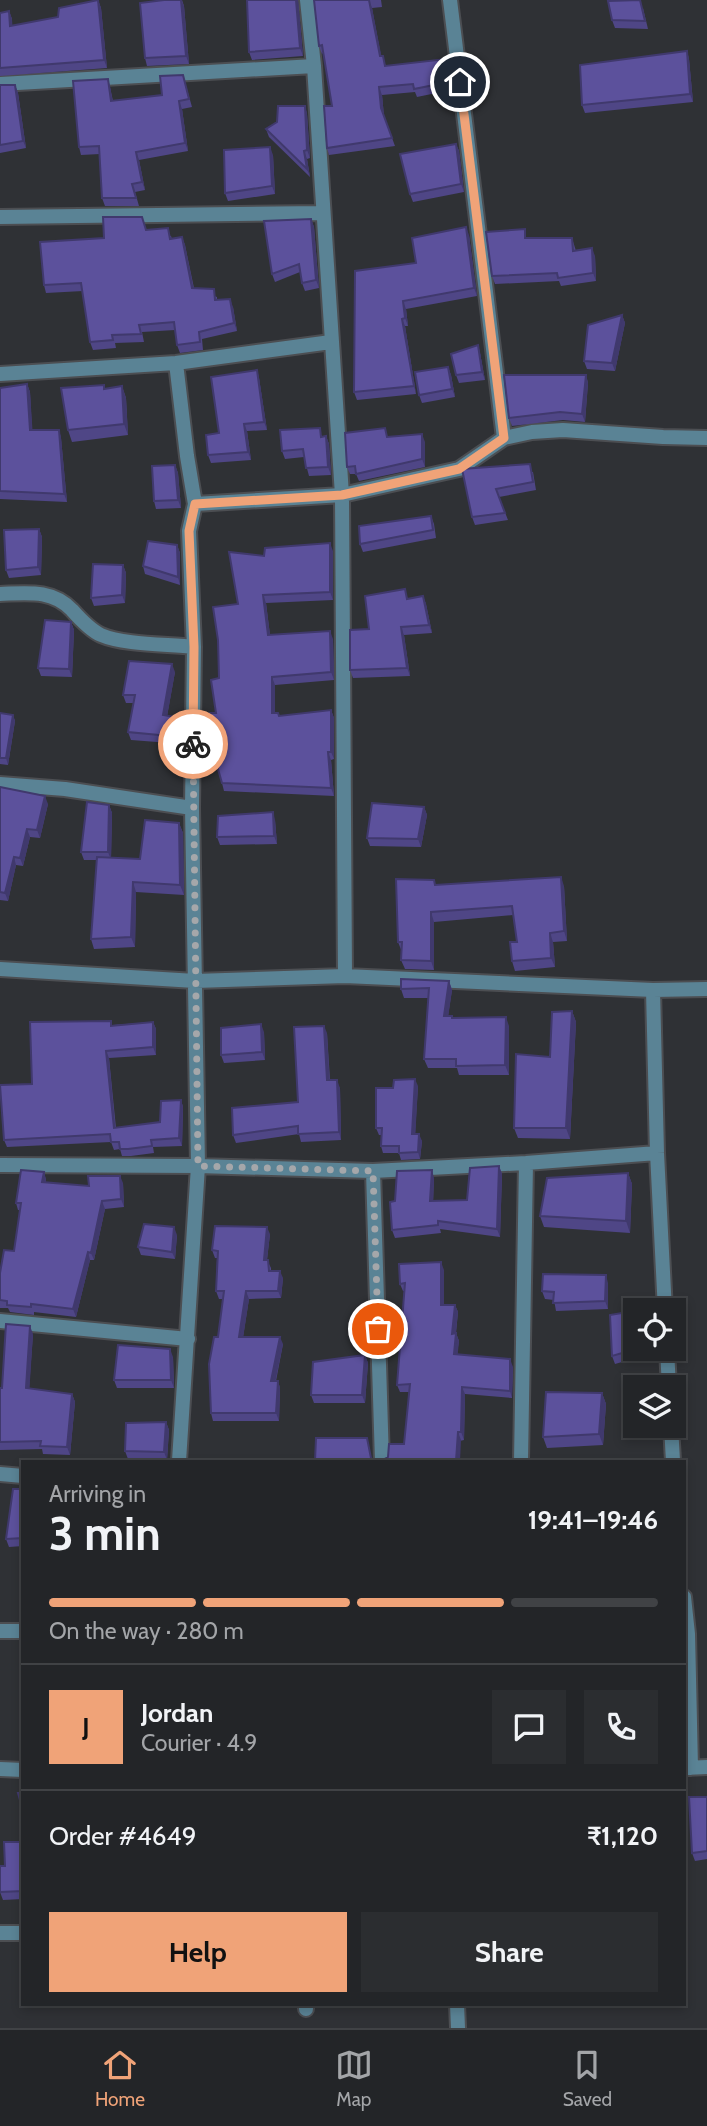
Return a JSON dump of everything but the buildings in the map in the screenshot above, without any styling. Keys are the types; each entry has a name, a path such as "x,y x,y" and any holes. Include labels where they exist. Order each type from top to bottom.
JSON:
{"street":[{"path":"307,0 314,66 342,495 345,976"},
{"path":"450,0 504,438"},
{"path":"0,84 314,66"},
{"path":"0,217 323,213"},
{"path":"0,374 176,363 331,342"},
{"path":"176,363 195,504 189,531 194,647 192,808 198,1166 179,1460"},
{"path":"195,504 342,495 459,469 504,438 546,430 707,438"},
{"path":"0,594 53,595 99,635 194,647"},
{"path":"0,784 65,789 192,808"},
{"path":"0,969 195,981 345,976 653,990 707,989"},
{"path":"653,990 664,1298"},
{"path":"0,1165 198,1166 373,1171 657,1153"},
{"path":"521,1460 526,1163"},
{"path":"373,1171 382,1460"},
{"path":"0,1321 188,1339"},
{"path":"672,1438 673,1460"},
{"path":"0,1474 21,1476"},
{"path":"0,1631 21,1632"},
{"path":"686,1634 688,1768 707,1767"},
{"path":"0,1769 21,1770"},
{"path":"0,1933 21,1933"},
{"path":"457,2006 458,2028"}],"way so far":[{"path":"193,744 198,1166 373,1171 378,1329"}],"route":[{"path":"193,744 194,647 189,531 195,504 342,495 459,469 504,438 460,82"}]}
